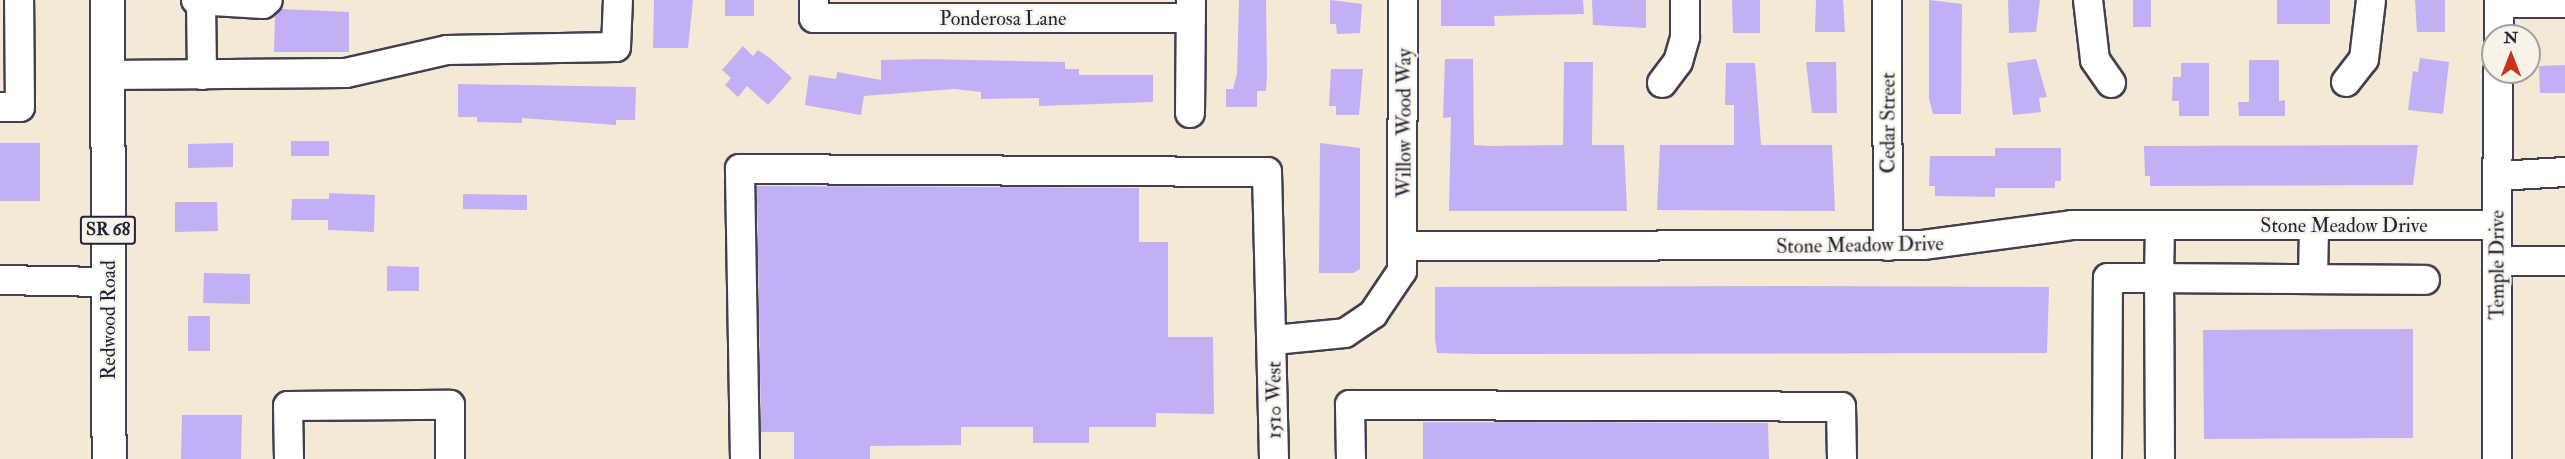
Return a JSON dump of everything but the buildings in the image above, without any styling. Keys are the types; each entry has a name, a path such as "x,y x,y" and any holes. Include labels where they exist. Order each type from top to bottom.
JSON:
{"main road":[{"name":"Redwood Road","path":"107,0 109,459"}],"street":[{"path":"0,106 20,107 19,0"},
{"path":"202,75 198,1 268,0"},
{"path":"107,75 346,74 447,50 616,47 618,0"},
{"name":"Willow Wood Way","path":"1403,0 1404,246"},
{"path":"1662,83 1677,62 1685,37 1685,0"},
{"name":"Cedar Street","path":"1887,0 1888,246"},
{"path":"2088,0 2095,60 2111,83"},
{"path":"2346,82 2364,59 2371,0"},
{"path":"2499,24 2499,2 2565,3"},
{"name":"Ponderosa Lane","path":"814,9 1191,9"},
{"path":"1190,113 1191,9"},
{"name":"Temple Drive","path":"2497,459 2499,84"},
{"name":"1510 West","path":"745,459 740,169 1267,172 1274,340 1274,459"},
{"path":"2498,176 2565,172"},
{"name":"Stone Meadow Drive","path":"1404,246 1888,246 1958,243 2072,225 2497,225"},
{"path":"2160,225 2160,459"},
{"path":"2313,279 2314,225"},
{"path":"1274,340 1345,333 1373,314 1402,271 1404,246"},
{"path":"2497,261 2565,261"},
{"path":"2107,459 2108,278 2425,280"},
{"path":"0,280 108,282"},
{"path":"289,459 288,406 415,405 450,405 450,459"},
{"path":"1351,459 1350,405 1841,407 1842,459"}]}
